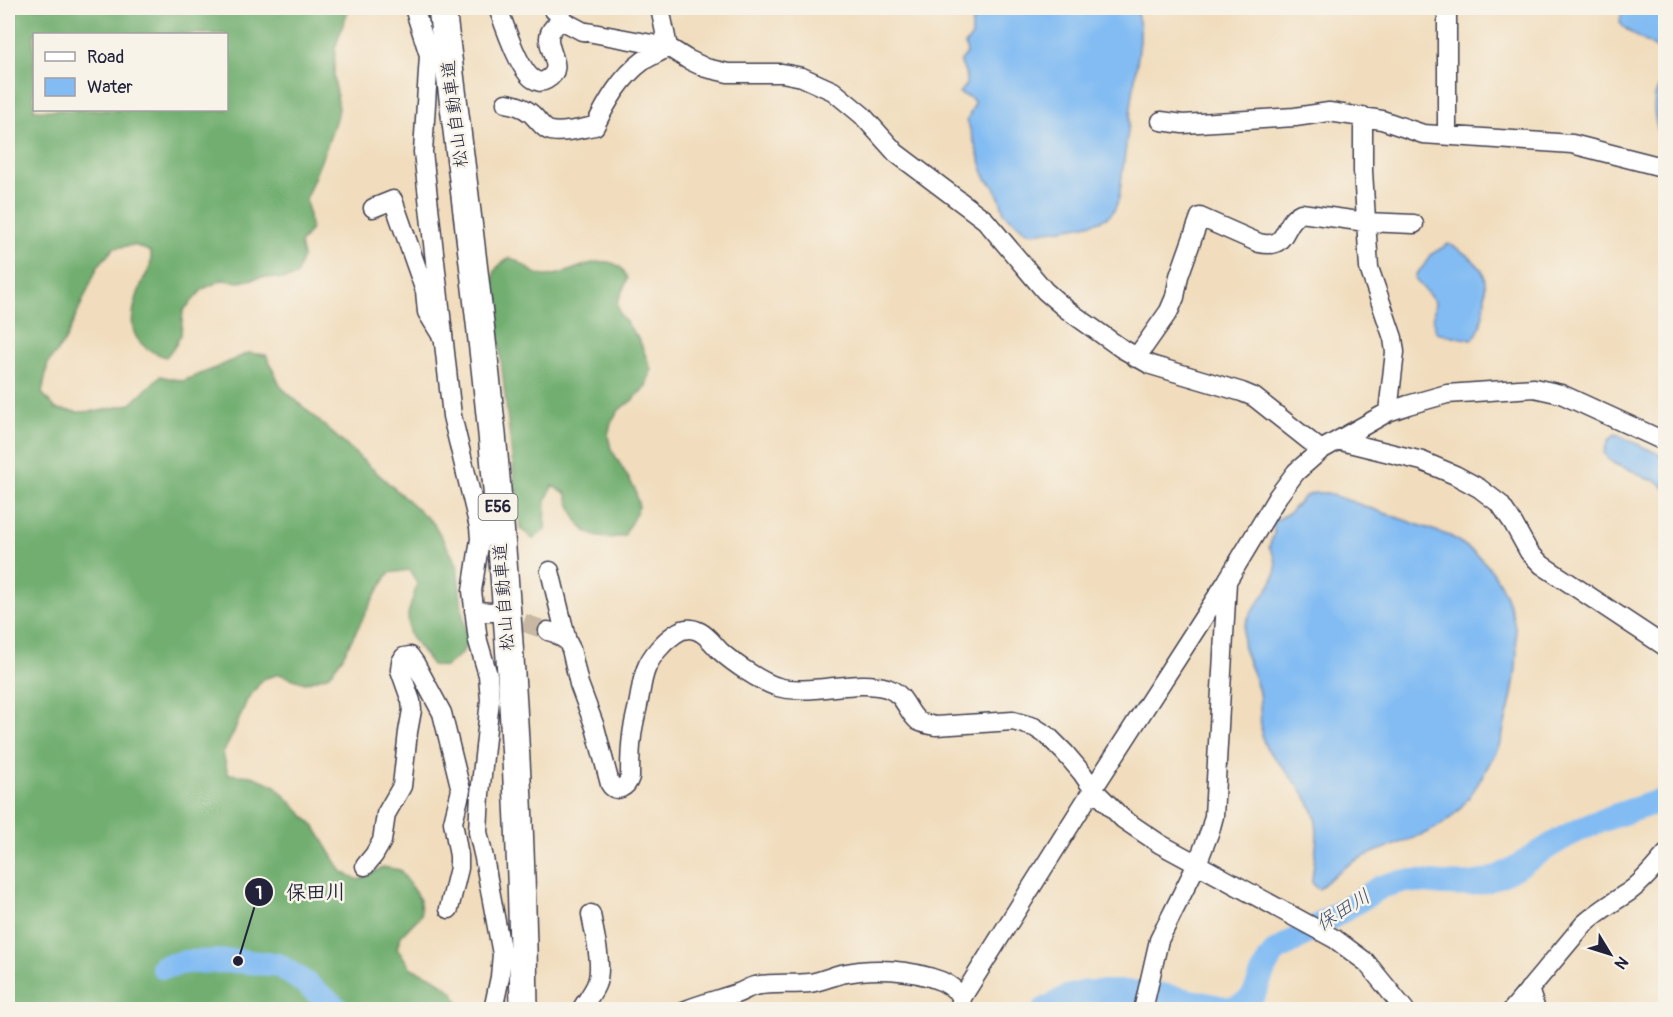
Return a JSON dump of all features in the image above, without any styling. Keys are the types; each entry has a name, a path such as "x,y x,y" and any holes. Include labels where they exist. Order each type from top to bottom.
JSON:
{"highway":[{"name":"松山自動車道","path":"442,8 489,410 504,585 523,906 524,1010"}],"street":[{"path":"414,8 429,55 423,152 452,416 480,539 472,591 477,641 488,675 490,700 477,832 502,954 493,1010"},
{"path":"498,8 516,53 525,70 535,81 542,82 554,74 556,66 549,35 554,27 557,14 582,31 668,47 706,68 728,72 782,73 802,77 833,92 862,116 896,153 985,220 1045,291 1066,309 1136,358 1162,370 1254,397 1322,450"},
{"path":"661,8 668,47"},
{"path":"1447,8 1447,135"},
{"path":"506,103 530,111 543,127 550,131 558,132 595,126 606,102 630,72 668,47"},
{"path":"1161,121 1194,124 1295,117 1329,112 1382,120 1423,134 1572,144 1665,168"},
{"path":"1363,116 1363,171 1370,268 1393,338 1395,352 1388,412"},
{"path":"373,208 393,200 425,291 427,312 444,339"},
{"path":"1136,358 1169,311 1200,217 1268,245 1276,244 1283,237 1294,216 1301,213 1366,222 1414,224"},
{"path":"686,1010 753,987 808,983 822,981 840,974 888,970 942,981 960,1003 1093,789 1227,581 1278,496 1296,472 1322,450 1388,412 1408,405 1447,394 1534,388 1577,400 1665,442"},
{"path":"1341,441 1422,461 1479,488 1500,504 1529,552 1542,565 1665,647"},
{"path":"550,571 567,641 572,649 579,684 595,727 612,788 616,790 622,788 628,783 630,777 632,736 646,669 652,657 680,630 688,628 699,631 723,653 767,684 780,688 879,687 889,689 906,702 913,715 926,724 936,726 1014,721 1034,727 1048,736 1065,753 1093,789 1123,819 1160,844 1335,939 1366,962 1405,1010"},
{"path":"1146,997 1159,940 1197,864 1214,816 1227,581"},
{"path":"474,611 493,612"},
{"path":"548,631 567,641"},
{"path":"365,866 375,855 382,841 386,814 402,786 412,710 400,670 404,657 410,656 442,713 461,790 453,822 459,868 449,909"},
{"path":"458,805 477,832"},
{"path":"1512,1010 1584,924 1597,912 1638,885 1665,854"},
{"path":"581,1010 591,996 599,971 591,914"},
{"path":"1529,989 1536,1010"}],"green space":[{"path":"8,8 351,8 347,13 335,48 334,77 339,109 306,198 311,229 300,244 303,256 296,276 284,279 262,277 240,282 222,280 203,289 183,311 181,334 166,357 142,344 133,327 134,305 150,267 151,252 134,245 114,248 98,266 65,341 48,363 42,393 56,409 78,412 99,411 131,404 160,376 183,381 248,353 266,355 281,387 434,524 457,564 468,640 462,653 445,667 432,665 409,634 408,614 417,584 410,570 389,573 342,658 329,675 305,683 279,674 263,679 247,700 223,753 228,774 252,776 274,785 315,827 342,872 359,880 383,867 400,870 420,900 421,915 401,936 397,948 411,968 434,978 453,992 462,1009 8,1009"},
{"path":"510,258 537,274 547,276 593,263 611,263 621,268 628,278 617,303 620,314 640,341 651,370 646,386 619,410 611,423 608,435 611,449 635,489 639,507 624,536 600,537 584,530 574,515 566,493 552,486 546,501 545,530 533,539 520,528 493,289 495,270"}],"water":[{"path":"986,8 1136,8 1140,26 1140,41 1119,198 1113,212 1106,218 1082,225 1034,233 1025,230 1004,213 995,189 986,179 967,120 975,103 971,98 959,93 966,85 966,74 960,62 967,53 965,45 972,36 972,23 984,14"},
{"path":"1665,8 1665,55 1620,23 1621,15 1626,9"},
{"path":"1665,79 1665,147 1658,131 1654,103 1659,86"},
{"path":"1448,244 1468,256 1483,273 1484,308 1479,328 1472,340 1437,333 1433,321 1435,302 1415,276 1430,255"},
{"path":"1616,434 1665,457 1665,489 1658,482 1619,466 1607,458 1604,453 1607,445"},
{"path":"1314,493 1327,493 1450,536 1471,550 1488,565 1500,584 1514,621 1517,651 1512,695 1500,743 1465,803 1438,827 1357,860 1339,871 1319,889 1312,882 1317,839 1314,814 1302,792 1264,743 1259,693 1243,644 1245,626 1249,616 1268,589 1276,569 1275,559 1269,547 1274,534 1274,522 1290,512 1304,497"}],"waterway":[{"name":"保田川","path":"1044,1010 1067,997 1087,992 1157,994 1229,1009 1239,1006 1251,998 1275,952 1381,887 1409,881 1459,885 1486,881 1507,872 1589,826 1657,802 1666,801"},
{"name":"保田川","path":"163,967 186,962 238,961 278,965 339,1010"}],"tunnel":[{"path":"498,614 548,631"}],"place":[{"name":"保田川","path":"238,961"}]}
